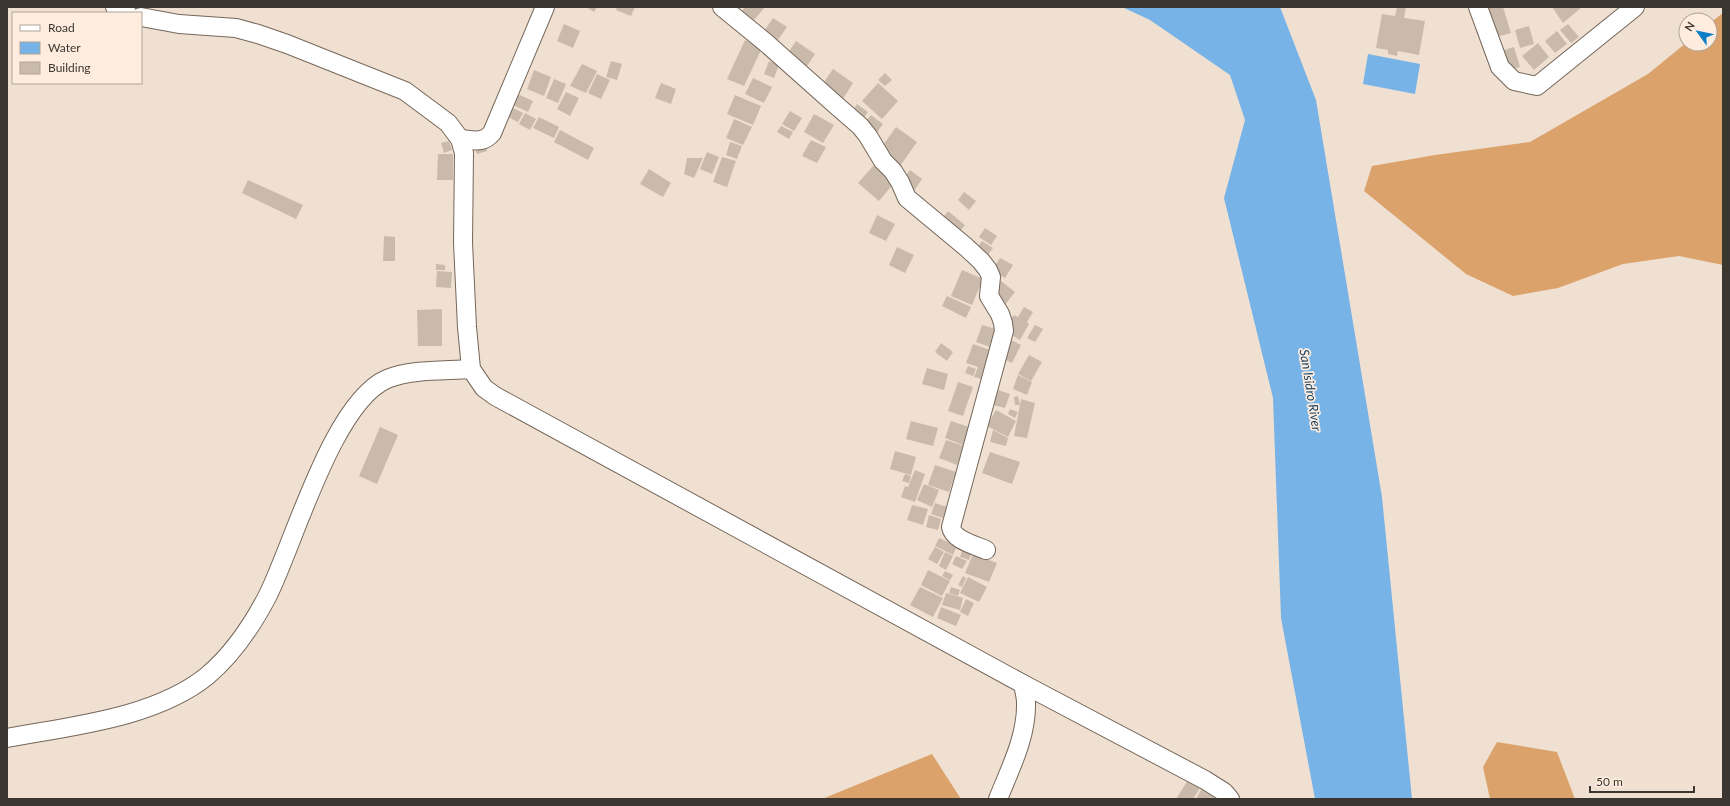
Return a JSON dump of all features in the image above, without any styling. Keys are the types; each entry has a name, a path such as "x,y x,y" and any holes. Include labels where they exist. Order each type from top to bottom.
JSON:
{"street":[{"path":"115,7 126,12"},
{"path":"460,139 482,141 488,139 492,133 545,7"},
{"path":"722,7 765,42 860,126 868,136 875,150 900,182 907,198 966,247 988,270 991,277 989,296 1000,314 1004,331 951,527 952,532 956,536 986,550"},
{"path":"1478,7 1500,67 1514,81 1537,86 1635,7"},
{"path":"142,17 179,24 236,28 288,44 405,91 448,123 460,139 464,152 463,243 467,327 471,369 484,388 495,396 1023,684 1205,780 1224,792 1230,799"},
{"path":"7,738 140,710 180,693 208,675 238,643 268,595 326,457 343,425 369,390 386,379 405,374 471,369"},
{"path":"998,799 1018,748 1025,718 1026,702 1023,684"}],"shaded area":[{"path":"1723,13 1723,265 1679,256 1623,264 1558,288 1513,296 1466,274 1364,191 1372,166 1435,155 1530,142 1648,74 1678,50 1678,52 1718,52 1718,17"},
{"path":"1497,742 1557,752 1575,799 1490,799 1483,767"},
{"path":"932,754 961,799 822,799"}],"water":[{"name":"San Isidro River","path":"1122,7 1280,7 1316,100 1382,497 1412,799 1315,799 1281,618 1273,398 1224,198 1245,120 1230,75 1150,20"},
{"path":"1368,54 1420,64 1415,94 1363,84"}],"building":[{"path":"586,7 597,7 594,12"},
{"path":"617,7 635,7 631,16 616,10"},
{"path":"745,7 765,7 754,20 742,11"},
{"path":"1397,7 1406,7 1404,18 1425,21 1419,55 1398,51 1397,56 1388,54 1388,50 1376,48 1382,14 1395,16"},
{"path":"1484,7 1503,7 1511,33 1496,37"},
{"path":"1552,7 1582,7 1563,23"},
{"path":"773,18 787,27 778,40 764,31"},
{"path":"564,24 580,31 573,48 557,41"},
{"path":"1568,24 1579,37 1571,43 1560,30"},
{"path":"1529,26 1534,44 1520,48 1515,30"},
{"path":"1557,31 1567,44 1555,53 1545,41"},
{"path":"745,40 762,48 744,86 727,79"},
{"path":"796,41 815,54 805,69 786,56"},
{"path":"1538,43 1549,57 1534,70 1522,56"},
{"path":"1514,47 1520,67 1507,71 1501,51"},
{"path":"611,61 622,64 617,80 606,77"},
{"path":"769,61 779,65 774,78 764,74"},
{"path":"582,64 597,71 586,93 570,86"},
{"path":"833,69 853,83 841,102 820,88"},
{"path":"534,70 551,77 544,96 527,89"},
{"path":"885,73 892,80 885,86 878,80"},
{"path":"597,74 610,80 601,99 588,93"},
{"path":"753,78 772,87 764,103 745,94"},
{"path":"554,79 566,84 558,103 546,98"},
{"path":"661,83 676,89 671,104 655,98"},
{"path":"878,83 898,101 882,119 862,101"},
{"path":"513,92 533,101 528,112 507,102"},
{"path":"566,92 579,98 570,116 557,109"},
{"path":"735,95 761,106 753,125 727,114"},
{"path":"857,104 868,112 861,122 850,115"},
{"path":"509,106 523,113 518,122 504,115"},
{"path":"790,111 802,118 794,131 782,124"},
{"path":"525,113 536,119 530,130 519,124"},
{"path":"814,114 834,125 823,143 804,132"},
{"path":"871,115 883,124 875,135 862,125"},
{"path":"539,117 559,127 554,138 533,128"},
{"path":"734,119 752,127 743,145 726,138"},
{"path":"781,126 793,132 789,139 777,132"},
{"path":"896,127 917,142 900,166 879,151"},
{"path":"560,130 594,148 588,160 554,142"},
{"path":"811,140 826,147 817,163 802,156"},
{"path":"449,141 452,150 444,153 441,143"},
{"path":"730,142 742,146 737,159 726,155"},
{"path":"485,145 487,151 477,154 475,148"},
{"path":"707,152 719,157 712,174 700,169"},
{"path":"438,154 453,154 453,180 437,180"},
{"path":"722,157 736,161 727,187 713,182"},
{"path":"687,158 703,158 694,178 684,174"},
{"path":"874,165 894,183 879,201 858,183"},
{"path":"649,169 671,183 663,197 640,184"},
{"path":"910,170 922,179 914,191 901,182"},
{"path":"248,180 303,205 296,219 242,193"},
{"path":"964,192 976,201 969,210 958,200"},
{"path":"948,211 965,225 956,236 939,222"},
{"path":"877,215 895,224 886,241 869,233"},
{"path":"985,228 997,236 991,245 979,237"},
{"path":"384,236 395,237 395,261 383,261"},
{"path":"982,241 993,248 985,259 974,252"},
{"path":"897,247 914,255 905,273 889,265"},
{"path":"1000,258 1013,265 1005,278 992,271"},
{"path":"436,264 445,265 445,270 436,270"},
{"path":"962,270 983,279 972,305 951,296"},
{"path":"437,271 452,272 451,288 436,287"},
{"path":"1001,281 1015,292 1004,306 990,296"},
{"path":"947,296 971,307 966,318 942,306"},
{"path":"1024,307 1033,312 1027,322 1029,324 1020,340 1004,330 1014,315 1018,317"},
{"path":"442,309 442,346 418,346 417,310"},
{"path":"982,325 996,329 990,347 976,342"},
{"path":"1035,325 1043,329 1035,342 1027,338"},
{"path":"1007,338 1021,345 1012,363 998,356"},
{"path":"941,343 953,352 947,361 935,352"},
{"path":"973,344 990,350 981,379 974,377 978,367 966,363"},
{"path":"1029,355 1042,362 1031,381 1018,374"},
{"path":"968,366 976,369 973,376 965,373"},
{"path":"927,368 948,374 944,390 922,384"},
{"path":"1018,375 1032,382 1027,395 1013,389"},
{"path":"958,382 973,387 963,416 948,411"},
{"path":"998,390 1010,394 1005,408 993,405"},
{"path":"1018,396 1020,405 1015,405 1014,397"},
{"path":"1021,399 1035,403 1027,438 1014,436"},
{"path":"1010,409 1018,412 1015,418 1008,414"},
{"path":"996,410 1016,421 1008,437 987,426"},
{"path":"911,421 938,428 933,446 906,439"},
{"path":"951,421 969,427 963,445 945,438"},
{"path":"380,427 398,435 377,484 359,476"},
{"path":"993,430 1008,438 1006,446 990,442"},
{"path":"946,440 964,446 957,465 939,458"},
{"path":"895,451 916,457 911,475 890,469"},
{"path":"990,452 1020,462 1012,484 982,473"},
{"path":"935,465 956,472 949,492 928,485"},
{"path":"915,470 925,474 915,502 901,497 905,486 916,490 908,487"},
{"path":"905,474 911,476 909,483 902,481"},
{"path":"924,484 939,490 932,507 917,500"},
{"path":"935,503 947,507 943,518 931,514"},
{"path":"912,505 928,509 923,525 907,520"},
{"path":"929,515 941,519 938,530 926,527"},
{"path":"939,538 957,546 953,555 935,546"},
{"path":"935,547 944,552 937,564 928,559"},
{"path":"963,548 972,552 969,560 960,557"},
{"path":"945,552 953,556 946,570 939,566"},
{"path":"973,554 997,563 989,582 965,573"},
{"path":"956,556 967,561 962,569 952,564"},
{"path":"928,570 950,581 942,596 921,585"},
{"path":"945,571 953,575 950,580 942,576"},
{"path":"963,576 966,578 962,587 958,585"},
{"path":"968,577 987,587 979,602 960,593"},
{"path":"920,587 943,598 933,617 910,605"},
{"path":"951,587 960,590 958,596 949,593"},
{"path":"946,593 963,598 960,610 942,605"},
{"path":"966,599 974,603 968,616 960,612"},
{"path":"941,607 961,615 956,626 937,618"},
{"path":"1188,780 1200,788 1193,799 1176,799"},
{"path":"1201,790 1213,797 1212,799 1196,799"}]}
